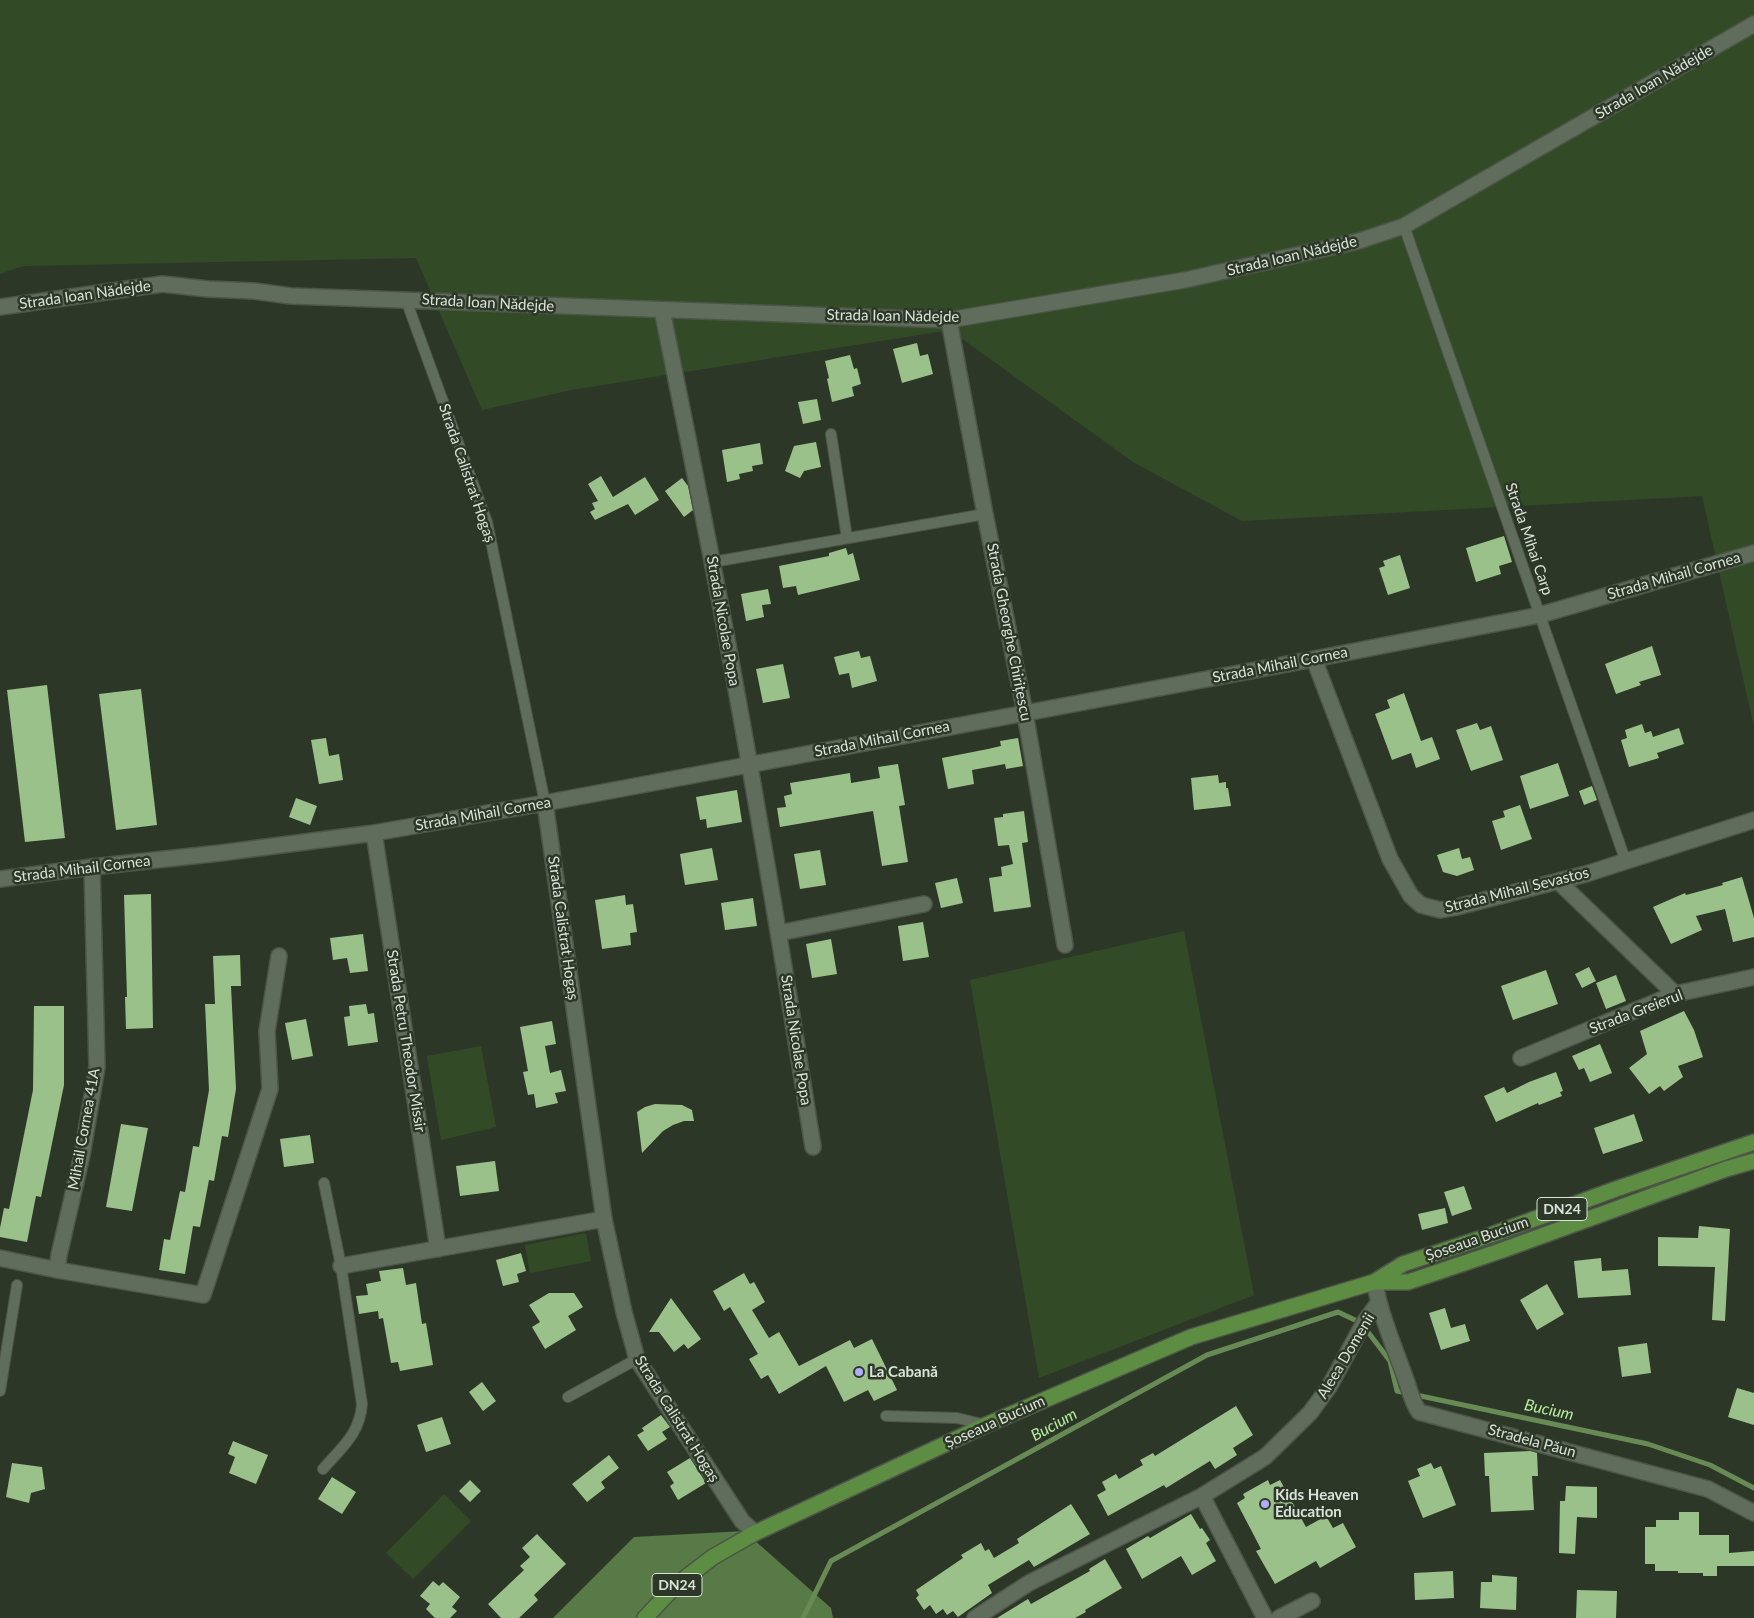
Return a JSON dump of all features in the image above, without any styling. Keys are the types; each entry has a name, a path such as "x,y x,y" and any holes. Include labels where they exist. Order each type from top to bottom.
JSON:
{"main road":[{"name":"Șoseaua Bucium","path":"645,1618 675,1586 713,1557 755,1534 986,1425 1191,1337 1374,1282 1403,1264 1754,1142"},
{"name":"Șoseaua Bucium","path":"1374,1282 1408,1282 1509,1248 1726,1169 1754,1161"}],"street":[{"name":"Strada Ioan Nădejde","path":"0,307 162,284 208,290 254,291 291,296 949,320 1185,280 1359,241 1404,226 1754,24"},
{"name":"Strada Nicolae Popa","path":"662,310 713,562 779,933 813,1147"},
{"name":"Strada Gheorghe Chirițescu","path":"949,320 1025,713 1065,945"},
{"name":"Strada Mihail Cornea","path":"0,879 92,866 220,853 374,833 545,803 1540,615 1754,553"},
{"name":"Strada Mihail Sevastos","path":"1314,659 1390,859 1412,896 1421,905 1440,910 1457,907 1626,862 1754,820"},
{"name":"Strada Calistrat Hogaș","path":"545,803 604,1220 624,1312 637,1359 742,1521 755,1534"},
{"name":"Strada Petru Theodor Missir","path":"374,833 438,1249"},
{"name":"Mihail Cornea 41A","path":"56,1270 82,1154 97,1067 92,866"},
{"path":"1558,881 1675,994"},
{"path":"779,933 924,904"},
{"path":"0,1258 56,1270 203,1295 270,1089 267,1031 280,956"},
{"name":"Strada Greierul","path":"1521,1058 1675,994 1754,977"},
{"path":"341,1266 604,1220"},
{"name":"Aleea Domenii","path":"975,1618 1029,1583 1202,1496 1265,1457 1310,1413 1329,1387 1365,1321 1379,1302 1374,1282"},
{"name":"Stradela Păun","path":"1379,1302 1384,1322 1413,1403 1419,1412 1708,1489 1754,1513"},
{"path":"1202,1496 1264,1618"},
{"path":"1279,1618 1312,1601"}],"lane":[{"name":"Strada Mihai Carp","path":"1404,226 1626,862"},
{"name":"Strada Calistrat Hogaș","path":"406,300 487,522 545,803"},
{"path":"832,434 847,538"},
{"path":"713,562 985,514"},
{"path":"323,1469 353,1435 361,1418 360,1395 341,1266 324,1183"},
{"path":"0,1391 18,1285"},
{"path":"568,1397 637,1359"},
{"path":"886,1416 957,1418 986,1425"}],"green space":[{"path":"0,0 1754,0 1754,727 1702,496 1242,521 1133,462 950,330 571,390 482,410 416,258 23,266 0,274"},
{"path":"1184,931 1254,1295 1039,1378 970,980"},
{"path":"481,1046 496,1127 441,1140 427,1056"},
{"path":"586,1233 591,1261 530,1273 525,1245"},
{"path":"444,1494 471,1521 413,1579 386,1553"},
{"path":"744,1531 831,1608 833,1618 553,1618 634,1537"}],"building":[{"path":"917,343 920,356 928,354 933,374 902,383 893,349"},
{"path":"850,355 854,369 857,368 861,384 852,387 854,396 832,402 825,361"},
{"path":"817,399 821,420 803,424 798,402"},
{"path":"816,442 821,467 804,471 800,478 785,471 794,446"},
{"path":"760,443 763,464 752,466 753,471 739,474 740,479 727,482 722,450"},
{"path":"601,476 613,497 645,477 659,500 635,515 628,504 595,520 590,512 595,509 592,503 598,501 588,484"},
{"path":"682,478 688,486 693,510 684,517 665,491"},
{"path":"1504,536 1512,562 1499,566 1501,574 1476,582 1466,548"},
{"path":"846,548 848,555 853,553 860,580 798,595 796,586 783,588 779,566 829,556 829,553"},
{"path":"1400,555 1410,588 1388,595 1379,568 1385,566 1383,561"},
{"path":"768,589 771,604 762,605 764,617 746,621 741,594"},
{"path":"1652,646 1661,675 1639,682 1641,685 1616,694 1605,664"},
{"path":"859,651 861,658 870,656 877,681 852,688 849,673 839,675 834,657"},
{"path":"783,664 790,698 763,703 756,669"},
{"path":"47,685 65,838 25,842 7,690"},
{"path":"141,689 157,825 116,830 99,694"},
{"path":"1404,693 1421,741 1432,737 1440,759 1416,768 1411,753 1392,760 1375,714 1390,708 1387,700"},
{"path":"1477,723 1480,730 1491,726 1503,760 1471,771 1456,730"},
{"path":"1642,724 1645,733 1651,731 1653,737 1679,728 1684,744 1657,753 1659,758 1629,767 1621,740 1627,738 1625,730"},
{"path":"326,738 329,756 339,754 343,780 319,784 311,740"},
{"path":"1018,738 1023,766 1006,769 1005,764 972,770 974,784 948,789 942,758 1001,746 1000,741"},
{"path":"1558,763 1569,796 1530,809 1520,776"},
{"path":"898,764 905,805 899,806 908,862 882,866 873,811 780,827 777,808 786,807 784,796 792,794 790,783 850,773 851,783 880,778 878,767"},
{"path":"1218,775 1219,783 1226,782 1231,806 1194,810 1191,778"},
{"path":"1592,786 1597,800 1584,805 1579,791"},
{"path":"737,790 742,822 707,828 706,819 700,820 696,797"},
{"path":"296,798 317,806 310,825 289,817"},
{"path":"1520,805 1532,839 1501,850 1492,821 1505,817 1503,811"},
{"path":"1024,811 1028,842 1022,843 1031,907 994,912 989,878 1002,876 1001,867 1013,864 1009,845 998,846 994,818 1003,817 1003,814"},
{"path":"712,848 718,880 685,885 680,854"},
{"path":"1459,848 1462,859 1470,857 1474,870 1457,876 1443,872 1437,855"},
{"path":"820,850 826,885 800,889 794,854"},
{"path":"1742,877 1754,918 1754,937 1733,942 1725,909 1696,916 1702,930 1671,944 1653,907 1685,893 1686,895 1723,885 1722,883"},
{"path":"957,878 963,903 941,908 935,883"},
{"path":"151,894 153,1028 126,1029 124,895"},
{"path":"625,895 626,905 633,904 637,932 630,933 631,945 602,949 595,900"},
{"path":"753,898 757,926 725,930 721,903"},
{"path":"923,922 929,957 903,961 898,926"},
{"path":"363,934 368,971 350,973 347,958 333,960 330,938"},
{"path":"831,939 837,974 812,978 806,944"},
{"path":"240,955 241,986 231,986 236,1089 228,1137 222,1136 214,1181 209,1180 200,1227 193,1226 185,1274 159,1270 164,1239 170,1240 180,1191 185,1192 193,1146 199,1147 209,1090 205,1004 215,1004 213,956"},
{"path":"1589,967 1596,981 1582,988 1575,974"},
{"path":"1546,970 1558,1004 1513,1020 1501,986"},
{"path":"1616,975 1626,1001 1606,1009 1596,983"},
{"path":"366,1004 368,1014 374,1013 378,1042 348,1046 344,1017 350,1016 349,1006"},
{"path":"34,1006 64,1006 64,1085 41,1197 36,1196 27,1242 0,1237 0,1228 4,1208 9,1209 33,1090"},
{"path":"1684,1011 1694,1030 1703,1057 1678,1066 1683,1077 1664,1091 1660,1086 1649,1094 1629,1068 1647,1054 1640,1031"},
{"path":"306,1019 313,1056 292,1060 285,1023"},
{"path":"552,1021 556,1044 545,1046 550,1073 561,1070 566,1091 555,1093 558,1103 536,1108 534,1094 528,1095 523,1072 528,1071 520,1027"},
{"path":"1600,1044 1612,1073 1590,1082 1584,1068 1579,1070 1572,1056"},
{"path":"1556,1072 1563,1091 1560,1092 1562,1096 1539,1105 1538,1103 1496,1122 1484,1096 1504,1087 1507,1093"},
{"path":"655,1104 682,1105 692,1110 694,1121 684,1121 663,1131 642,1153 637,1112"},
{"path":"1634,1114 1643,1141 1603,1154 1594,1128"},
{"path":"121,1124 148,1128 132,1211 106,1207"},
{"path":"310,1135 314,1163 284,1167 280,1139"},
{"path":"495,1161 499,1191 460,1196 456,1166"},
{"path":"1464,1186 1472,1209 1452,1216 1444,1192"},
{"path":"1445,1208 1448,1223 1422,1230 1418,1214"},
{"path":"1699,1226 1730,1229 1725,1321 1712,1320 1715,1267 1658,1266 1658,1237 1698,1238"},
{"path":"521,1253 526,1271 517,1274 519,1282 503,1286 496,1260"},
{"path":"1601,1258 1602,1271 1628,1269 1631,1295 1578,1298 1574,1261"},
{"path":"403,1268 406,1285 416,1283 422,1324 426,1323 433,1365 400,1371 398,1362 391,1363 383,1318 379,1319 378,1311 359,1314 356,1296 368,1295 366,1284 381,1281 379,1271"},
{"path":"744,1273 750,1284 754,1282 765,1302 752,1310 769,1338 779,1332 799,1366 850,1340 854,1348 872,1339 897,1390 874,1401 868,1390 844,1402 826,1366 779,1394 768,1375 761,1379 749,1359 758,1354 730,1307 724,1311 713,1291"},
{"path":"1547,1284 1564,1314 1537,1330 1520,1300"},
{"path":"549,1293 574,1293 583,1307 568,1316 576,1330 545,1349 532,1327 540,1322 529,1305"},
{"path":"671,1298 701,1339 688,1349 684,1344 674,1352 659,1332 649,1332"},
{"path":"1445,1308 1451,1328 1465,1324 1470,1341 1441,1350 1429,1313"},
{"path":"1647,1343 1651,1373 1622,1377 1618,1347"},
{"path":"482,1382 496,1401 483,1411 469,1392"},
{"path":"1737,1388 1754,1393 1754,1425 1728,1417"},
{"path":"1236,1406 1253,1435 1233,1448 1237,1455 1215,1469 1210,1461 1166,1488 1164,1485 1108,1516 1097,1495 1106,1490 1102,1482 1116,1474 1119,1479 1143,1465 1140,1460 1153,1453 1155,1456"},
{"path":"661,1415 670,1427 662,1432 667,1439 648,1451 637,1435 644,1431 642,1428"},
{"path":"442,1417 451,1444 426,1452 417,1425"},
{"path":"233,1441 268,1455 256,1484 229,1473 235,1457 228,1454"},
{"path":"1531,1451 1537,1453 1538,1476 1532,1476 1534,1510 1491,1512 1489,1476 1485,1476 1484,1453"},
{"path":"609,1455 619,1468 601,1482 605,1488 587,1502 572,1484"},
{"path":"690,1458 706,1483 678,1500 670,1486 674,1483 667,1472"},
{"path":"12,1463 42,1467 45,1489 31,1493 29,1503 6,1497"},
{"path":"1431,1463 1434,1469 1441,1466 1456,1505 1423,1518 1408,1481 1420,1476 1417,1469"},
{"path":"332,1477 356,1492 342,1514 318,1499"},
{"path":"470,1480 481,1491 470,1502 459,1491"},
{"path":"1268,1480 1270,1485 1280,1480 1306,1527 1326,1516 1333,1528 1343,1523 1356,1547 1320,1568 1316,1561 1275,1584 1256,1551 1261,1549 1237,1503 1245,1498 1243,1494"},
{"path":"1566,1486 1597,1487 1597,1518 1577,1517 1575,1554 1559,1553 1560,1501 1565,1501"},
{"path":"1071,1504 1090,1534 1034,1567 1029,1560 988,1585 992,1593 958,1617 953,1611 947,1615 943,1609 936,1614 930,1605 924,1610 916,1598 919,1595 916,1590 963,1558 961,1555 981,1543 985,1551 989,1549 994,1558 1019,1543 1017,1539"},
{"path":"1679,1512 1699,1512 1699,1535 1729,1535 1729,1553 1754,1551 1754,1566 1717,1566 1717,1576 1703,1576 1703,1573 1655,1571 1655,1564 1645,1564 1645,1527 1656,1527 1656,1520 1679,1520"},
{"path":"1191,1514 1200,1529 1202,1528 1210,1540 1206,1543 1216,1561 1192,1575 1181,1556 1142,1579 1126,1549 1148,1536 1150,1538"},
{"path":"537,1534 566,1564 534,1595 538,1600 519,1618 501,1618 488,1604 524,1570 520,1566 530,1557 522,1548"},
{"path":"1105,1559 1122,1588 1085,1610 1086,1612 1075,1618 997,1618 1028,1599 1031,1604 1090,1571 1089,1569"},
{"path":"1453,1571 1454,1598 1415,1600 1414,1573"},
{"path":"1492,1575 1517,1577 1516,1610 1480,1608 1481,1582 1492,1582"},
{"path":"433,1581 439,1586 443,1582 460,1597 452,1607 457,1611 450,1618 435,1618 426,1609 430,1604 420,1596"},
{"path":"1577,1590 1617,1591 1616,1618 1576,1618"}],"waterway":[{"name":"Bucium","path":"803,1618 831,1561 1207,1355 1338,1312 1355,1320"},
{"name":"Bucium","path":"1368,1332 1390,1361 1397,1391 1648,1444 1710,1465 1754,1488"}],"place":[{"name":"La Cabană","path":"859,1372"},
{"name":"Kids Heaven Education","path":"1265,1504"}]}
